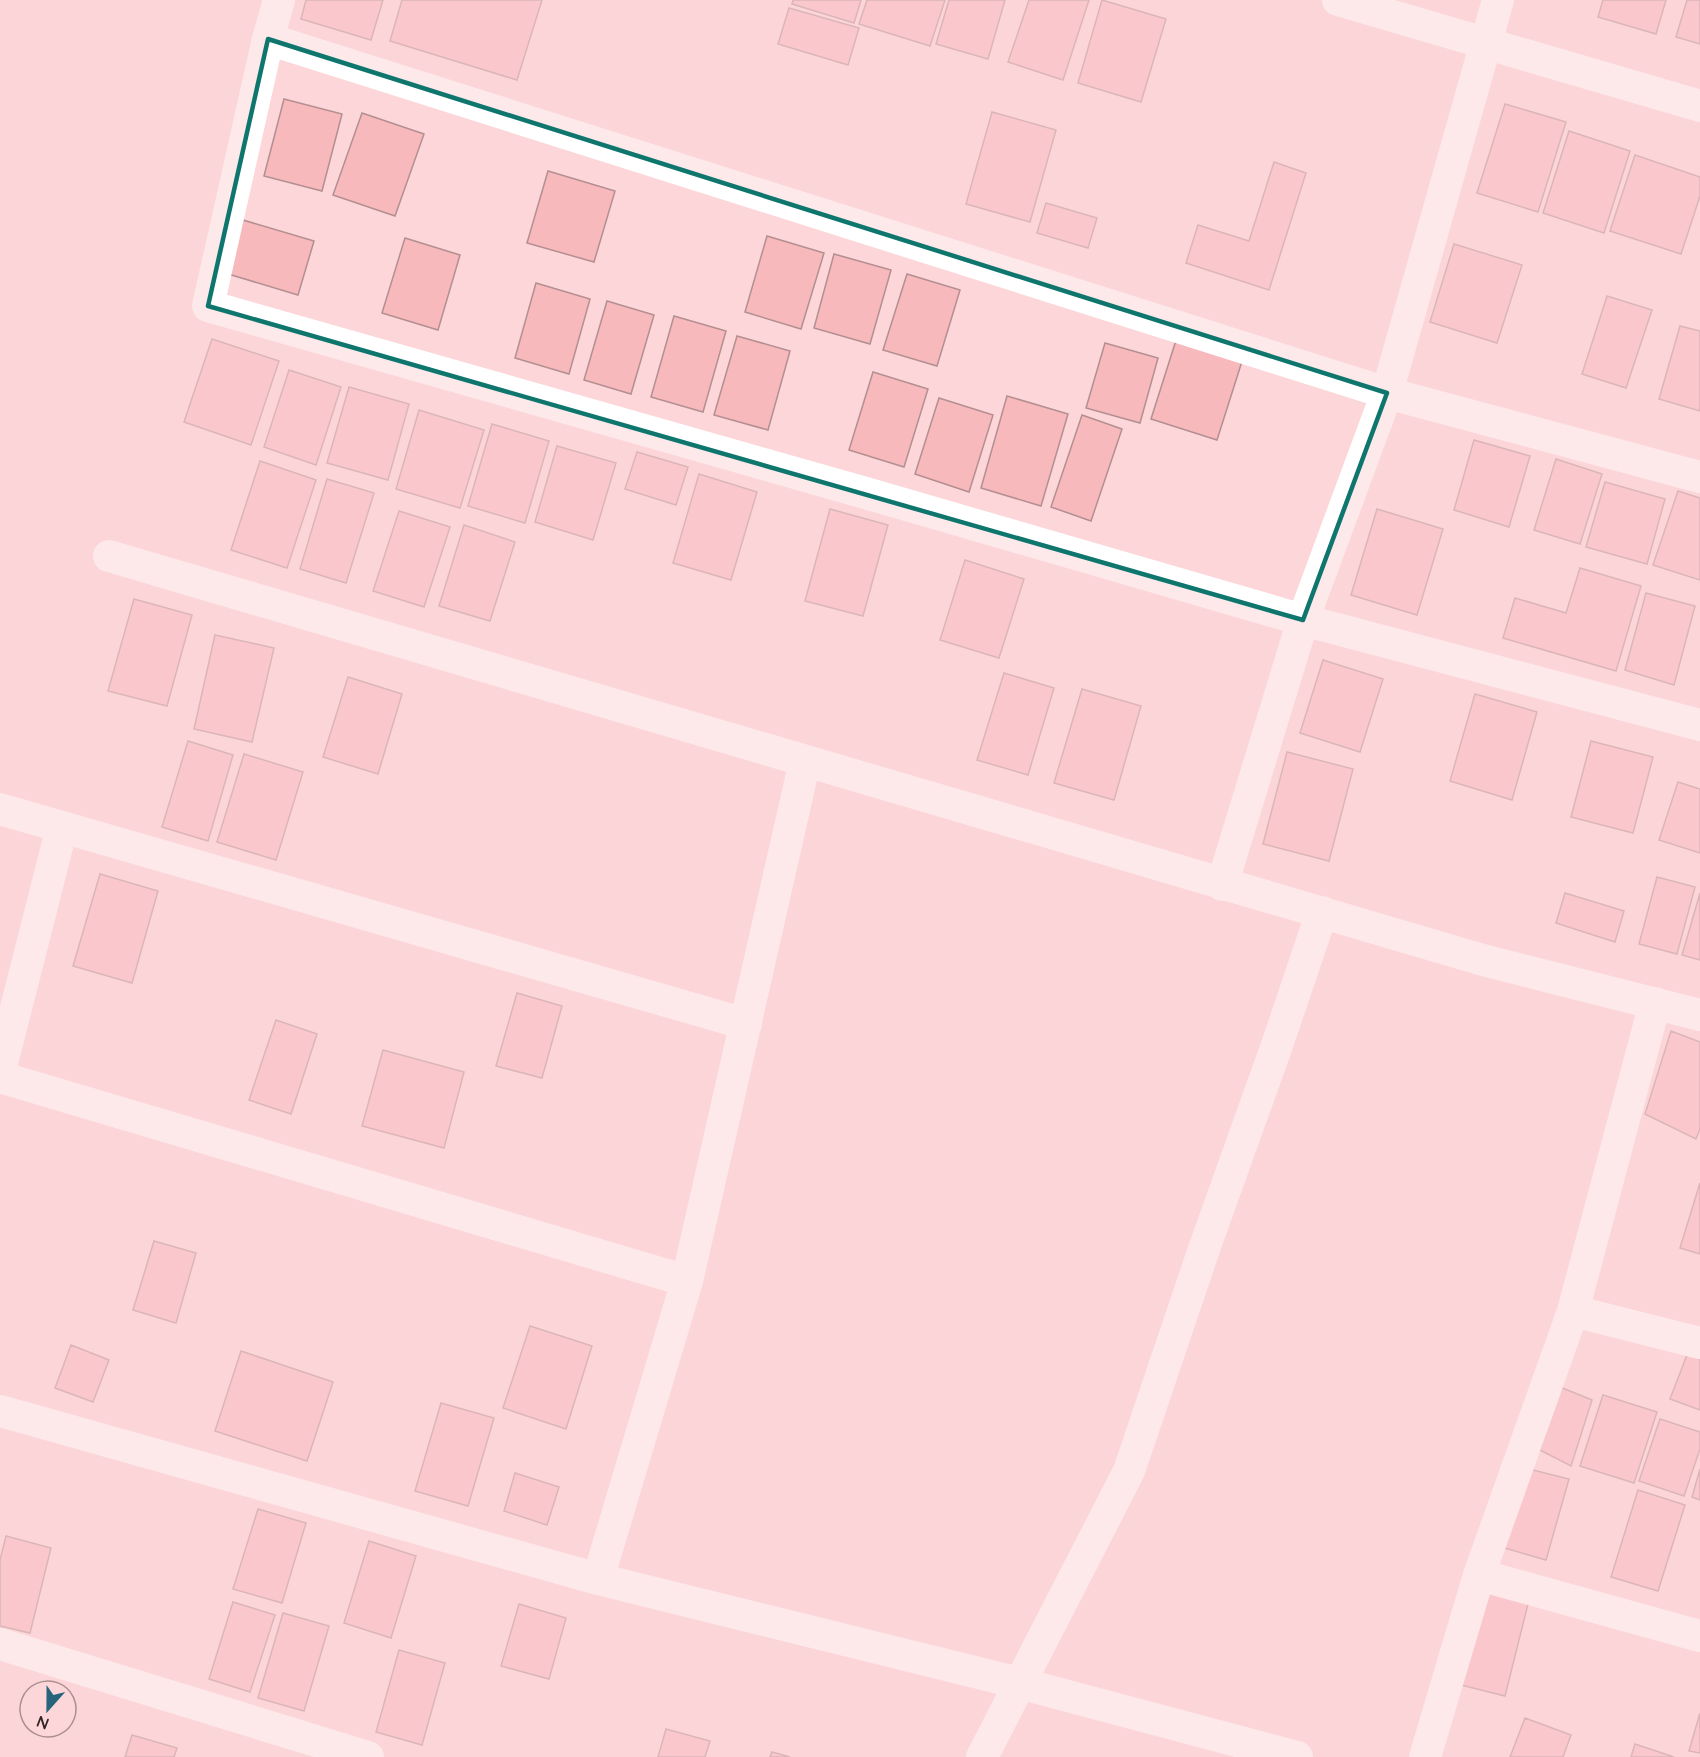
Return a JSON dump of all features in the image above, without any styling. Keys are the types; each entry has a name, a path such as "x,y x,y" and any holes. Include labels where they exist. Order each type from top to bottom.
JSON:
{"street":[{"path":"279,0 268,39 208,306 1303,620 1700,725"},
{"path":"1338,0 1700,105"},
{"path":"1222,885 1303,620 1387,393 1498,0"},
{"path":"268,39 1387,393 1700,477"},
{"path":"109,556 1222,885 1483,960 1700,1015"},
{"path":"598,1579 687,1281 805,761"},
{"path":"0,809 746,1024"},
{"path":"0,1071 62,827"},
{"path":"982,1757 1128,1471 1322,912"},
{"path":"1425,1757 1479,1575 1573,1311 1655,1003"},
{"path":"0,1077 687,1281"},
{"path":"1573,1311 1700,1343"},
{"path":"0,1411 598,1579 1019,1683 1297,1757"},
{"path":"1479,1575 1700,1636"},
{"path":"0,1644 368,1757"}],"highlighted area":[{"path":"268,39 1387,393 1303,620 208,306"}],"building":[{"path":"306,0 383,0 371,40 301,19"},
{"path":"402,0 542,0 517,80 390,41"},
{"path":"793,0 861,0 854,23 792,4"},
{"path":"867,0 945,0 930,46 859,24"},
{"path":"949,0 1005,0 988,59 936,44"},
{"path":"1029,0 1089,0 1063,80 1008,62"},
{"path":"1102,0 1166,19 1141,102 1078,83"},
{"path":"1603,0 1666,0 1656,34 1598,17"},
{"path":"1687,0 1700,0 1700,44 1676,37"},
{"path":"789,8 859,28 848,65 778,44"},
{"path":"284,99 342,114 322,191 264,176"},
{"path":"1505,104 1566,122 1538,212 1477,193"},
{"path":"992,112 1056,130 1030,222 966,204"},
{"path":"362,113 424,134 395,216 333,195"},
{"path":"1569,131 1630,151 1604,233 1543,213"},
{"path":"1635,155 1700,177 1700,196 1681,254 1610,231"},
{"path":"1274,162 1306,173 1269,290 1186,263 1198,225 1249,241"},
{"path":"548,171 615,191 594,262 527,243"},
{"path":"1046,203 1097,218 1088,248 1037,233"},
{"path":"243,220 314,241 298,295 228,274"},
{"path":"767,236 824,253 801,329 745,312"},
{"path":"405,238 460,255 438,330 382,313"},
{"path":"1454,244 1522,265 1497,343 1430,322"},
{"path":"834,254 891,270 870,344 814,328"},
{"path":"907,274 960,290 937,366 883,350"},
{"path":"536,283 590,299 569,374 515,358"},
{"path":"1607,296 1652,310 1626,388 1582,374"},
{"path":"607,301 654,315 631,394 584,380"},
{"path":"674,316 726,331 703,412 651,397"},
{"path":"1680,326 1700,331 1700,411 1659,399"},
{"path":"1178,334 1244,355 1217,440 1151,419"},
{"path":"737,336 790,351 768,430 714,415"},
{"path":"212,339 279,361 251,445 184,422"},
{"path":"1105,343 1158,358 1140,423 1086,408"},
{"path":"289,370 341,387 316,465 264,447"},
{"path":"873,372 928,389 904,467 849,450"},
{"path":"349,387 409,404 388,480 327,463"},
{"path":"1007,396 1068,414 1041,506 981,488"},
{"path":"939,398 993,415 969,492 915,474"},
{"path":"419,410 484,430 460,508 396,489"},
{"path":"1082,415 1122,429 1091,521 1051,507"},
{"path":"492,424 549,441 525,523 468,506"},
{"path":"1474,440 1530,456 1509,527 1454,510"},
{"path":"557,446 616,463 593,540 535,522"},
{"path":"637,452 688,467 676,505 625,489"},
{"path":"1556,459 1602,474 1580,544 1534,530"},
{"path":"260,461 316,480 287,568 231,550"},
{"path":"699,474 757,492 731,580 673,563"},
{"path":"327,479 374,493 346,583 300,569"},
{"path":"1605,482 1665,499 1647,564 1586,547"},
{"path":"1678,491 1700,498 1700,580 1653,565"},
{"path":"830,509 888,525 863,616 805,601"},
{"path":"1377,509 1443,529 1417,615 1351,595"},
{"path":"399,511 450,527 424,607 373,591"},
{"path":"464,525 515,542 490,621 439,606"},
{"path":"965,560 1024,579 999,658 940,640"},
{"path":"1580,568 1641,586 1616,671 1503,638 1515,598 1566,613"},
{"path":"1646,593 1695,606 1674,685 1625,670"},
{"path":"134,599 192,615 167,706 108,691"},
{"path":"215,635 274,648 252,742 194,729"},
{"path":"1323,660 1383,679 1360,752 1300,733"},
{"path":"1004,673 1054,688 1028,775 977,760"},
{"path":"348,677 402,694 378,774 323,757"},
{"path":"1082,689 1141,706 1114,800 1054,783"},
{"path":"1475,694 1537,712 1512,800 1450,781"},
{"path":"188,741 233,755 208,841 162,827"},
{"path":"1591,741 1653,757 1633,833 1571,817"},
{"path":"1287,752 1353,769 1329,861 1263,844"},
{"path":"244,754 303,772 276,860 217,842"},
{"path":"1678,782 1700,789 1700,853 1659,840"},
{"path":"100,874 158,891 132,983 73,966"},
{"path":"1657,877 1695,887 1677,954 1639,944"},
{"path":"1565,893 1624,911 1615,942 1556,923"},
{"path":"1700,893 1700,960 1682,955"},
{"path":"517,993 562,1006 542,1078 496,1066"},
{"path":"276,1020 317,1034 291,1114 249,1100"},
{"path":"1671,1031 1700,1042 1700,1129 1696,1139 1645,1114"},
{"path":"383,1050 464,1072 444,1148 362,1126"},
{"path":"1700,1183 1700,1254 1680,1248"},
{"path":"154,1241 196,1253 176,1323 133,1310"},
{"path":"530,1326 592,1346 566,1429 503,1408"},
{"path":"71,1345 109,1360 93,1402 55,1388"},
{"path":"1690,1347 1700,1351 1700,1410 1670,1399"},
{"path":"241,1351 333,1382 307,1461 215,1431"},
{"path":"1560,1387 1592,1400 1571,1466 1540,1450"},
{"path":"1603,1395 1657,1412 1634,1483 1580,1466"},
{"path":"441,1403 494,1418 468,1506 415,1491"},
{"path":"1660,1419 1700,1432 1700,1449 1684,1496 1639,1481"},
{"path":"1525,1468 1569,1479 1546,1560 1501,1547"},
{"path":"1700,1469 1700,1500 1692,1497"},
{"path":"515,1473 559,1487 547,1525 504,1511"},
{"path":"1638,1490 1685,1505 1658,1591 1611,1577"},
{"path":"258,1509 306,1523 282,1603 233,1589"},
{"path":"6,1536 51,1548 30,1633 0,1626 0,1560"},
{"path":"369,1541 416,1556 391,1638 344,1623"},
{"path":"1480,1588 1529,1600 1505,1696 1457,1684"},
{"path":"233,1602 275,1615 250,1692 209,1679"},
{"path":"519,1604 566,1618 549,1679 501,1666"},
{"path":"283,1613 329,1626 304,1711 258,1698"},
{"path":"399,1650 445,1663 422,1745 376,1732"},
{"path":"1700,1713 1700,1753 1689,1751"},
{"path":"1525,1718 1571,1735 1563,1757 1510,1757"},
{"path":"666,1729 710,1741 705,1757 658,1757"},
{"path":"132,1735 177,1748 174,1757 125,1757"},
{"path":"1635,1744 1674,1757 1631,1757"},
{"path":"772,1752 790,1757 770,1757"}]}
